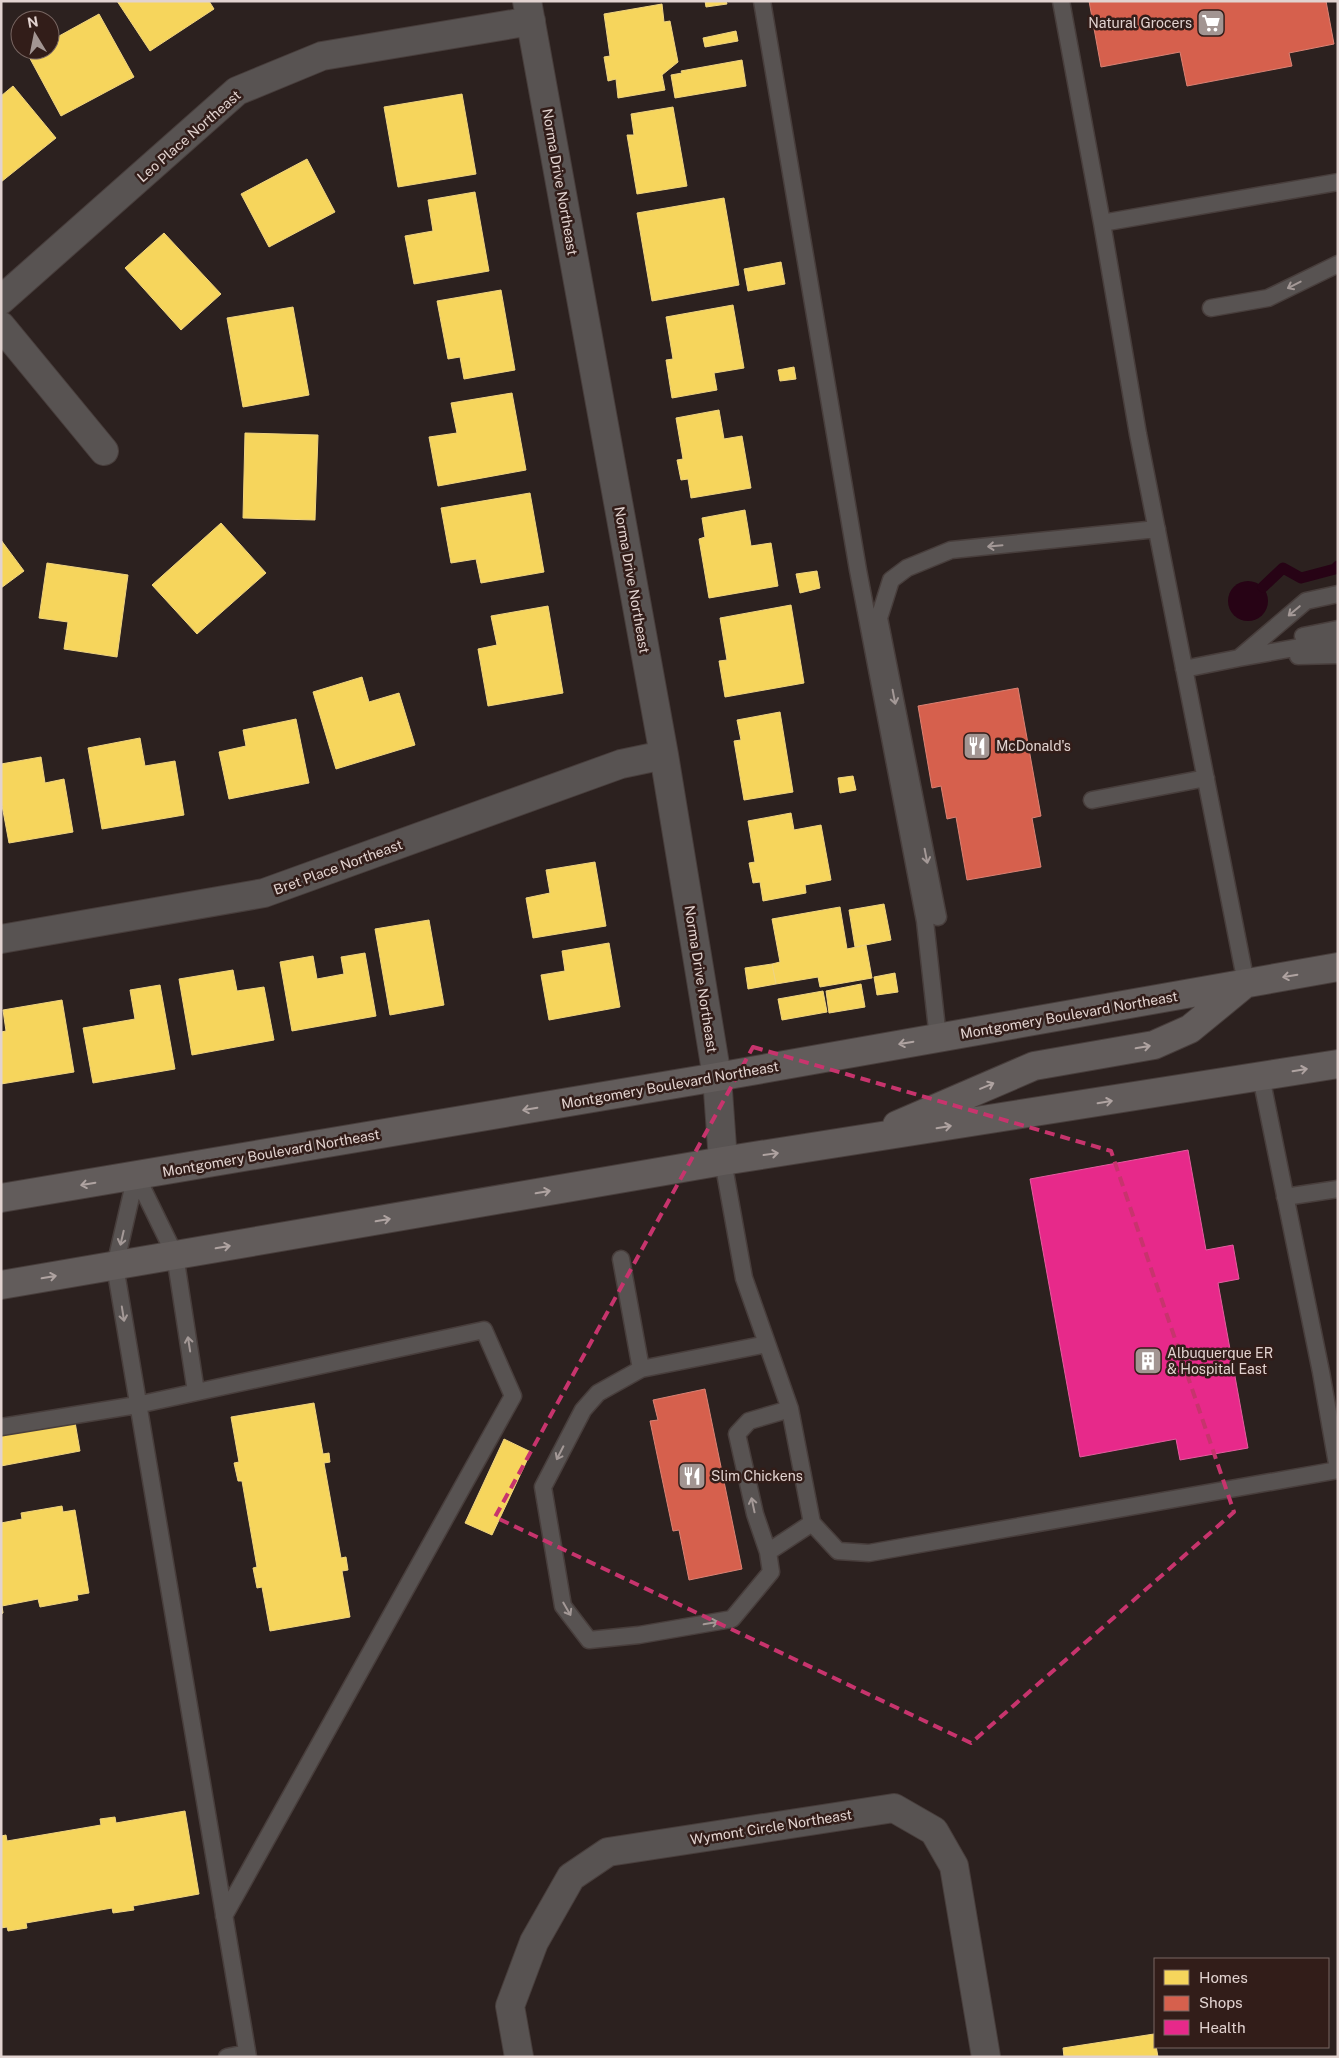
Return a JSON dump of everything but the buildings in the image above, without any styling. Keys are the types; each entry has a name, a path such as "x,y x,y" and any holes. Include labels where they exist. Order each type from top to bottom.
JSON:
{"main road":[{"name":"Montgomery Boulevard Northeast","path":"1,1198 716,1077 1338,967"},
{"path":"862,1140 1034,1066 1154,1045 1190,1029 1246,983"},
{"path":"1,1285 723,1161 1338,1064"}],"street":[{"name":"Leo Place Northeast","path":"1,300 237,91 322,56 529,11"},
{"name":"Norma Drive Northeast","path":"529,11 664,755 716,1077 723,1161"},
{"path":"1,326 104,451"},
{"name":"Bret Place Northeast","path":"1,939 264,893 621,764 664,755"},
{"name":"Wymont Circle Northeast","path":"519,2057 510,2006 534,1942 570,1877 600,1857 608,1852 894,1808 934,1831 954,1866 986,2057"}],"lane":[{"path":"762,1 858,570 925,921 938,1038"},
{"path":"1061,1 1138,434 1246,983"},
{"path":"1102,223 1338,182"},
{"path":"1211,308 1268,298 1338,264"},
{"path":"938,918 879,618 891,580 908,568 951,550 1157,530"},
{"path":"1239,658 1306,601 1338,594"},
{"path":"1253,646 1338,628"},
{"path":"1184,669 1338,640"},
{"path":"1239,658 1338,655"},
{"path":"1092,800 1206,778"},
{"path":"723,1161 744,1278 790,1408 812,1523 838,1551 869,1553 1338,1469 1335,1442 1261,1077"},
{"path":"136,1175 174,1255 196,1392"},
{"path":"136,1175 115,1266 248,2055 227,2057"},
{"path":"1285,1197 1338,1189"},
{"path":"621,1259 641,1369"},
{"path":"1,1427 137,1405 484,1330 513,1396 224,1916"},
{"path":"767,1344 641,1369 598,1394 584,1410 543,1487 563,1606 589,1640 639,1635 732,1619 771,1572 768,1552 755,1514 738,1434 749,1421 790,1408"},
{"path":"768,1552 812,1523"}],"highlighted area":[{"path":"753,1047 1111,1151 1234,1512 971,1743 495,1517"}],"shaded area":[{"path":"1252,581 1259,584 1265,590 1268,601 1267,609 1259,618 1252,621 1244,621 1237,618 1229,609 1228,597 1231,590 1240,582"}],"waterway":[{"path":"1263,587 1283,568 1301,578 1335,569 1338,566"}],"place":[{"name":"Natural Grocers","path":"1211,23"},
{"name":"McDonald's","path":"977,746"},
{"name":"Albuquerque ER & Hospital East","path":"1148,1361"},
{"name":"Slim Chickens","path":"692,1476"}]}
